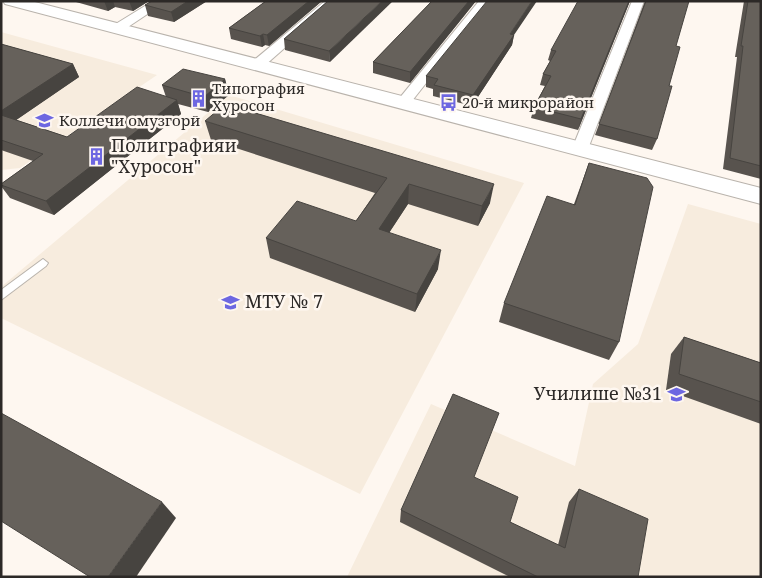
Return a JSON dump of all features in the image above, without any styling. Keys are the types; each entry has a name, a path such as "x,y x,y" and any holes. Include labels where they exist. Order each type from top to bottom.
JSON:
{"main road":[{"path":"11,1 761,196"}],"street":[{"path":"112,26 144,1"},
{"path":"112,26 161,1"},
{"path":"258,64 332,1"},
{"path":"403,103 485,1"},
{"path":"580,149 638,1"}],"lane":[{"path":"1,296 43,264"}],"shaded area":[{"name":"Коллечи омузгорй","path":"1,32 157,75 20,168 1,170"},
{"name":"МТУ № 7","path":"229,95 524,183 360,494 1,318 1,287"},
{"name":"Училише №31","path":"688,204 761,224 761,577 347,577 431,404 575,466 593,384 638,344"}],"building":[{"path":"152,1 188,1 171,12 145,5"},
{"path":"266,1 309,1 267,35 263,34 260,36 229,28"},
{"path":"328,1 382,1 329,51 284,39"},
{"path":"432,1 469,1 410,72 373,62"},
{"path":"487,1 532,1 510,34 514,35 473,95 434,85 438,79 426,76"},
{"path":"578,1 629,1 581,119 534,107 551,76 543,74 556,51 551,50"},
{"path":"646,1 689,1 676,46 680,47 669,86 672,86 657,139 599,124"},
{"path":"748,1 761,1 761,166 730,158 743,46 741,46"},
{"path":"1,44 73,64 1,111"},
{"path":"183,69 225,79 204,97 162,85"},
{"path":"137,87 177,100 46,201 1,185 43,154 1,140 1,115 67,137"},
{"path":"225,104 494,184 482,206 409,184 379,229 441,250 417,294 266,238 297,201 356,221 387,178 205,121"},
{"path":"589,163 647,178 653,187 619,342 504,303 547,196 575,205"},
{"path":"684,337 761,363 761,402 679,374"},
{"path":"453,394 499,413 474,477 518,497 510,522 565,548 579,489 648,519 638,577 538,577 401,510"},
{"path":"1,413 162,502 108,577 90,577 1,521"}],"place":[{"name":"Типография Хуросон","path":"198,98"},
{"name":"20-й микрорайон","path":"448,103"},
{"name":"Коллечи омузгорй","path":"45,121"},
{"name":"Полиграфияи \"Хуросон\"","path":"97,156"},
{"name":"МТУ № 7","path":"231,302"},
{"name":"Училише №31","path":"676,394"}]}
